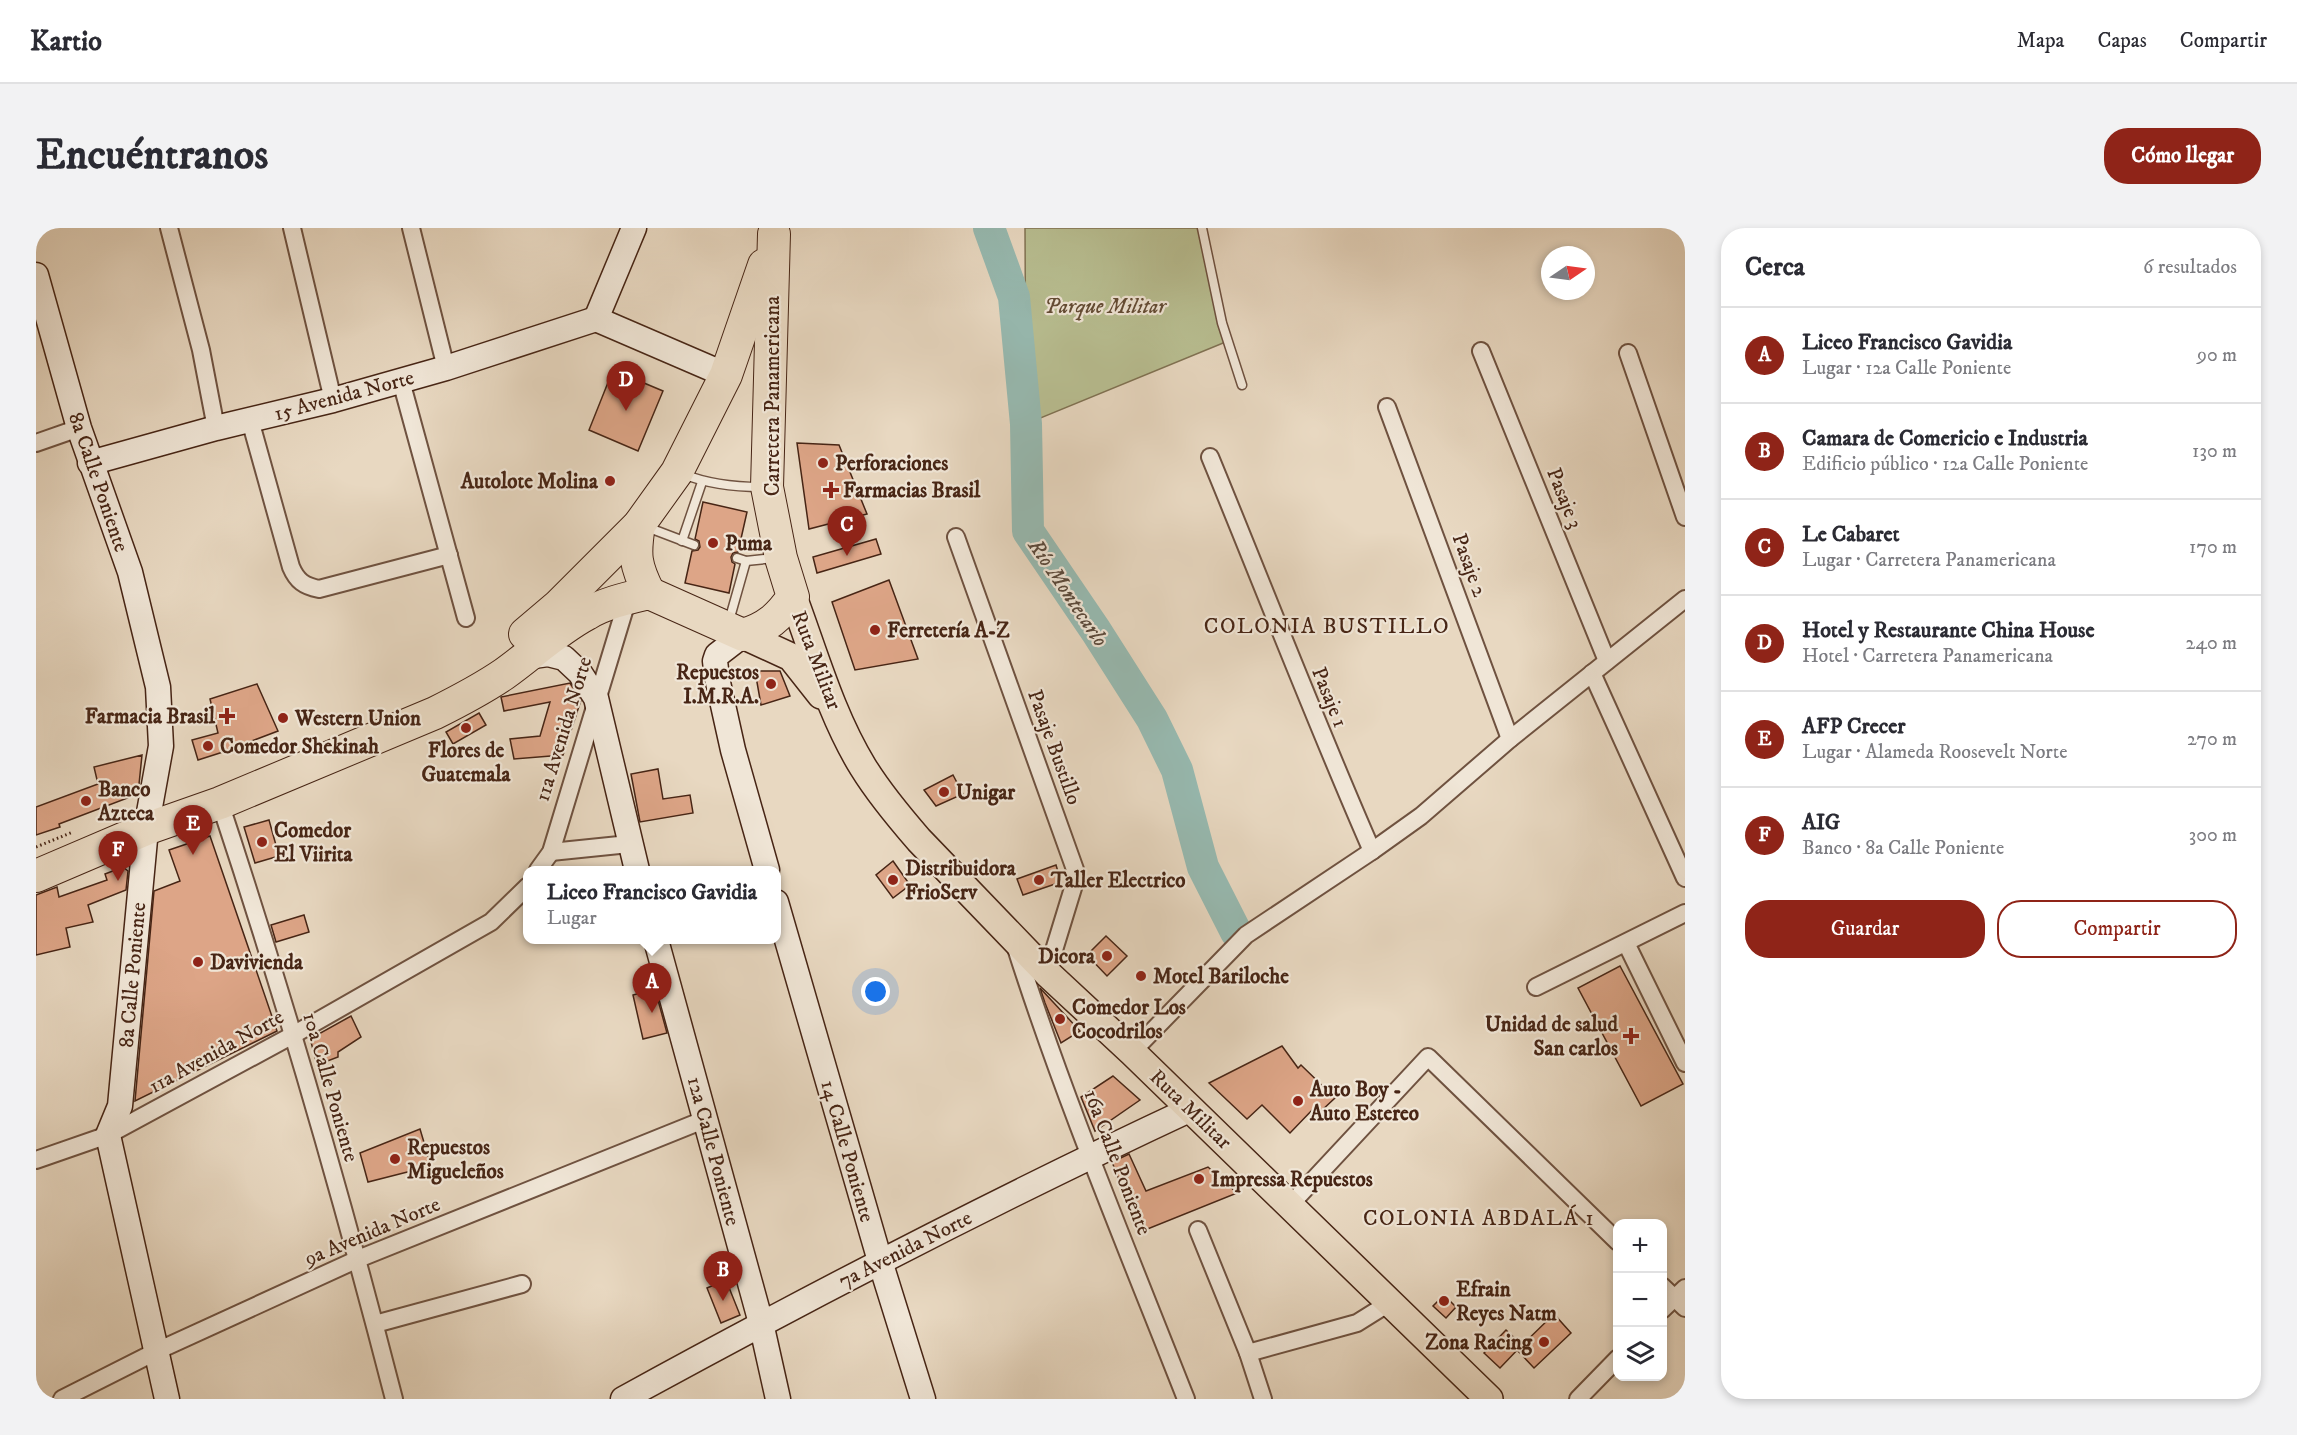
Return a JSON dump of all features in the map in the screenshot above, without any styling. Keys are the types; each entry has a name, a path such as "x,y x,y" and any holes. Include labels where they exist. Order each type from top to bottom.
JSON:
{"highway":[{"name":"Carretera Panamericana","path":"218,797 426,699 503,652 541,621 690,477 775,231"},
{"name":"Carretera Panamericana","path":"775,231 767,487 781,558 793,597"},
{"path":"726,375 769,394"},
{"path":"638,596 638,569 634,550 639,525"},
{"path":"36,861 218,797 435,713 468,697 588,613 638,596 735,632 757,631 780,615 793,597"},
{"path":"36,876 146,822"}],"main road":[{"name":"Ruta Militar","path":"793,597 841,723 862,765 900,818 1047,973 1132,1052 1489,1399"},
{"name":"Ruta Militar","path":"735,632 791,657 841,723"}],"street":[{"path":"169,228 201,350 216,428"},
{"path":"292,228 333,400"},
{"path":"411,228 446,368"},
{"path":"634,228 596,319 726,375"},
{"name":"8a Calle Poniente","path":"36,275 90,463 130,572 158,687 161,746 146,822 120,1106 108,1135"},
{"name":"15 Avenida Norte","path":"90,463 401,381 596,319"},
{"name":"Pasaje 3","path":"1481,351 1607,661"},
{"path":"1628,353 1685,517"},
{"path":"401,381 466,618"},
{"name":"Pasaje 2","path":"1387,406 1510,739"},
{"path":"250,420 291,567 296,578 307,587 319,589 449,555"},
{"path":"36,443 79,428"},
{"name":"Pasaje 1","path":"1210,457 1317,724 1372,851"},
{"name":"Pasaje Bustillo","path":"956,537 1077,875 1047,973"},
{"name":"11a Avenida Norte","path":"541,866 551,852 596,698 638,596"},
{"path":"1132,1052 1246,935 1421,816 1510,739 1685,599"},
{"path":"735,632 717,655 715,661 717,678 733,750 766,866"},
{"path":"527,657 548,654 564,658 580,673 596,698 636,866"},
{"path":"1592,673 1685,878"},
{"name":"10a Calle Poniente","path":"218,797 293,1035 358,1260 394,1399"},
{"path":"551,852 629,844"},
{"name":"11a Avenida Norte","path":"36,1160 108,1135 293,1035 491,922 523,891"},
{"path":"1536,987 1685,913"},
{"name":"14 Calle Poniente","path":"781,916 880,1261 923,1399"},
{"name":"16a Calle Poniente","path":"1013,938 1090,1156 1186,1399"},
{"path":"1626,943 1685,1062"},
{"name":"12a Calle Poniente","path":"657,944 762,1323 778,1399"},
{"path":"1290,1205 1428,1057 1613,1238"},
{"name":"7a Avenida Norte","path":"623,1399 880,1261 1090,1156 1191,1109"},
{"name":"9a Avenida Norte","path":"62,1399 157,1351 358,1260 706,1119"},
{"path":"108,1135 167,1399"},
{"path":"1198,1230 1248,1353 1263,1399"},
{"path":"375,1324 522,1284"},
{"path":"1248,1353 1357,1323 1389,1303"},
{"path":"1578,1399 1613,1362"}],"lane":[{"path":"1202,228 1222,322 1242,385"},
{"path":"682,541 690,477 741,487 767,487"},
{"path":"639,525 694,545"},
{"path":"736,558 746,561 781,558"},
{"path":"735,632 746,561"}],"green space":[{"name":"Parque Militar","path":"1025,228 1203,228 1228,341 1026,424"}],"building":[{"path":"613,370 663,391 638,451 589,430"},
{"path":"797,443 839,445 867,514 809,529"},
{"path":"703,502 747,512 738,552 733,553 731,557 735,564 729,593 685,583 692,551 700,547 699,541 695,539"},
{"path":"876,539 881,554 817,573 813,557"},
{"name":"Ferretería A-Z","path":"889,580 918,659 855,670 832,602"},
{"name":"Repuestos I.M.R.A.","path":"755,671 780,671 790,696 761,705"},
{"path":"570,683 581,700 563,755 514,759 510,739 540,736 550,702 504,711 501,697"},
{"path":"257,684 278,731 198,760 192,740 218,733 210,699"},
{"name":"Flores de Guatemala","path":"479,713 486,725 453,744 446,732"},
{"path":"142,755 138,794 36,835 36,807 98,784 94,767"},
{"path":"658,769 663,799 690,795 693,813 640,822 631,774"},
{"name":"Unigar","path":"953,775 963,794 936,806 924,790"},
{"name":"Comedor El Viirita","path":"269,820 279,856 255,863 244,827"},
{"name":"Davivienda","path":"210,836 277,1031 135,1101 154,891 180,881 169,850"},
{"name":"Distribuidora FrioServ","path":"893,861 910,885 893,898 876,875"},
{"name":"Taller Electrico","path":"1056,865 1061,882 1023,895 1017,879"},
{"path":"123,867 128,871 126,890 88,905 93,922 66,928 70,947 36,955 36,895 57,887 59,897 107,880 105,874"},
{"path":"304,915 309,932 276,942 271,925"},
{"name":"Dicora","path":"1106,936 1127,956 1107,976 1087,955"},
{"name":"Unidad de salud San carlos","path":"1620,966 1683,1084 1641,1106 1578,988"},
{"name":"Comedor Los Cocodrilos","path":"1040,988 1080,1031 1061,1043 1045,1003"},
{"path":"655,989 667,1033 643,1039 633,995"},
{"path":"351,1016 361,1037 338,1052 338,1057 317,1065 311,1042 315,1036"},
{"path":"1282,1046 1298,1068 1301,1065 1335,1098 1320,1112 1315,1107 1290,1133 1262,1105 1247,1119 1209,1083"},
{"path":"1113,1076 1140,1100 1095,1131 1081,1097"},
{"name":"Repuestos Migueleños","path":"420,1129 431,1166 368,1182 360,1153"},
{"name":"Impressa Repuestos","path":"1129,1154 1146,1191 1208,1167 1237,1193 1140,1232 1112,1162"},
{"path":"726,1280 740,1315 721,1323 707,1288"},
{"name":"Efrain Reyes Natm","path":"1444,1295 1456,1307 1446,1318 1433,1306"},
{"name":"Zona Racing","path":"1554,1314 1571,1333 1534,1368 1517,1350"},
{"path":"1506,1330 1522,1345 1500,1368 1484,1353"}],"waterway":[{"name":"Río Montecarlo","path":"989,228 1014,297 1026,424 1028,531 1152,719 1177,770 1203,867 1236,932"}],"place":[{"name":"Hotel y Restaurante China House","path":"626,411"},
{"name":"Perforaciones","path":"823,463"},
{"name":"Autolote Molina","path":"610,481"},
{"name":"Farmacias Brasil","path":"831,490"},
{"name":"Puma","path":"713,543"},
{"name":"Le Cabaret","path":"847,556"},
{"name":"Ferretería A-Z","path":"875,630"},
{"name":"Repuestos I.M.R.A.","path":"771,684"},
{"name":"Farmacia Brasil","path":"227,716"},
{"name":"Western Union","path":"283,718"},
{"name":"Flores de Guatemala","path":"466,728"},
{"name":"Comedor Shekinah","path":"208,746"},
{"name":"Unigar","path":"944,792"},
{"name":"Banco Azteca","path":"86,801"},
{"name":"Comedor El Viirita","path":"262,842"},
{"name":"AFP Crecer","path":"193,855"},
{"name":"Distribuidora FrioServ","path":"893,880"},
{"name":"Taller Electrico","path":"1039,880"},
{"name":"AIG","path":"118,881"},
{"name":"Dicora","path":"1107,956"},
{"name":"Davivienda","path":"198,962"},
{"name":"Motel Bariloche","path":"1141,976"},
{"name":"Liceo Francisco Gavidia","path":"652,1013"},
{"name":"Comedor Los Cocodrilos","path":"1060,1019"},
{"name":"Unidad de salud San carlos","path":"1631,1036"},
{"name":"Auto Boy - Auto Estereo","path":"1298,1101"},
{"name":"Repuestos Migueleños","path":"395,1159"},
{"name":"Impressa Repuestos","path":"1199,1179"},
{"name":"Camara de Comericio e Industria","path":"723,1301"},
{"name":"Efrain Reyes Natm","path":"1444,1301"},
{"name":"Zona Racing","path":"1544,1342"}],"district":[{"name":"COLONIA BUSTILLO","path":"1327,625"},
{"name":"COLONIA ABDALÁ 1","path":"1479,1217"}]}
